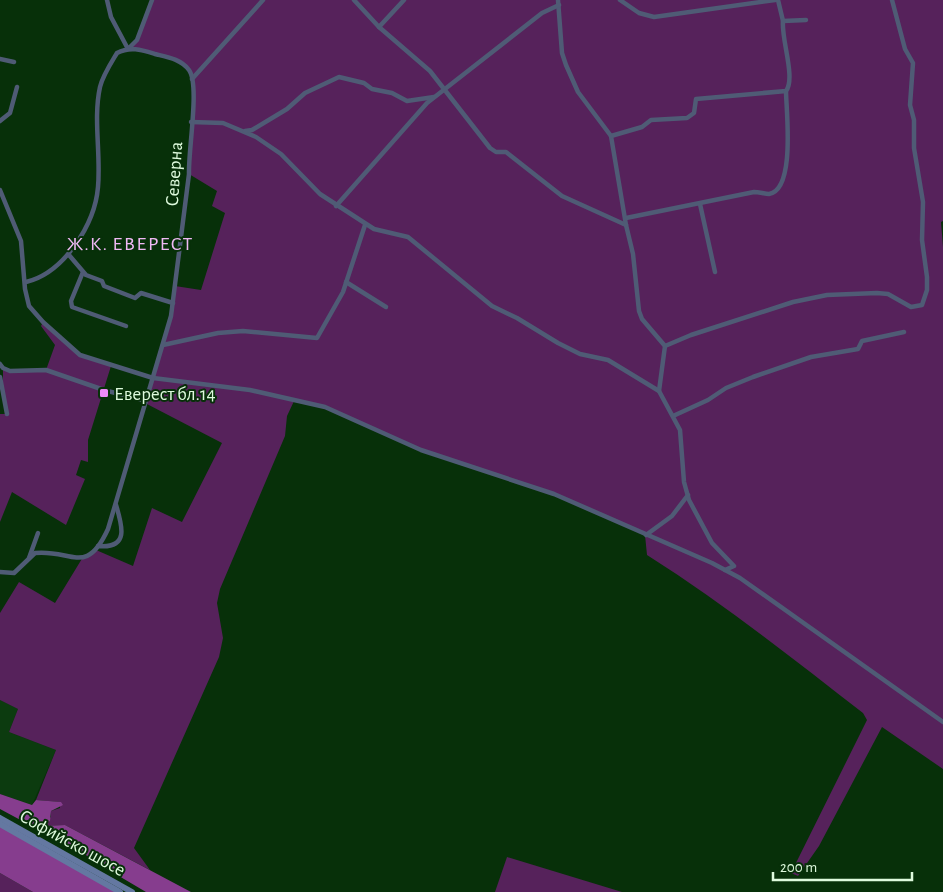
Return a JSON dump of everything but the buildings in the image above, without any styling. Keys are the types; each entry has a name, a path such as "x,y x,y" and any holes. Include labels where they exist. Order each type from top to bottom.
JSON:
{"main road":[{"name":"Софийско шосе","path":"0,818 132,892"},
{"name":"Софийско шосе","path":"0,824 120,892"}],"street":[{"path":"106,0 111,17 128,49"},
{"path":"128,49 137,40 152,0"},
{"path":"192,79 263,0"},
{"path":"354,0 380,27 420,61 496,152 506,152 562,196 626,225"},
{"path":"380,27 404,0"},
{"path":"620,0 639,13 654,17 777,0 783,21 782,32 787,52 789,84 786,91 787,167 782,182 769,194 754,192 626,218"},
{"path":"665,346 793,302 827,295 888,294 910,307 915,308 922,305 928,290 922,240 923,202 914,148 914,120 910,105 913,64 905,49 892,0"},
{"path":"336,206 390,143 443,88 559,2 562,53 566,65 578,92 611,136 626,225 634,254 639,310 642,319 665,346 659,391"},
{"path":"783,21 806,20"},
{"path":"26,282 38,279 69,255 93,211 98,187 100,89 109,66 117,53 136,48 177,60 190,71 192,79"},
{"path":"0,59 14,62"},
{"path":"244,131 252,130 287,109 305,93 340,77 364,82 372,89 408,100 434,97"},
{"name":"Северна","path":"98,546 108,529 116,504 163,345 173,304 184,225 192,122 192,79"},
{"path":"0,121 10,113 17,87"},
{"path":"611,136 642,128 651,120 687,118 694,112 696,100 786,91"},
{"path":"192,122 223,123 269,144 320,194 336,206 374,230 408,236 492,306 580,354 608,360 659,391 680,430 682,473 689,498 712,543 734,566 725,570"},
{"path":"0,190 21,241 26,296 34,312 80,355 153,378 273,394 326,407 421,450 534,486 725,570 773,600 943,722"},
{"path":"700,204 715,272"},
{"path":"163,345 218,333 243,331 316,339 329,319 346,282 365,225"},
{"path":"69,255 86,275 102,281 104,286 135,298 142,293 173,304"},
{"path":"83,272 72,301 72,307 126,326"},
{"path":"346,282 386,307"},
{"path":"673,416 737,383 811,357 858,349 862,340 904,332"},
{"path":"0,364 3,368 10,371 46,370 104,390 146,401"},
{"path":"0,377 7,414"},
{"path":"646,535 672,516 683,502 689,498"},
{"path":"0,572 14,573 35,553 42,552 83,558 90,555 98,546 113,545 122,534 116,504"},
{"path":"29,558 38,534"}],"shaded area":[{"path":"152,0 943,0 943,221 941,222 943,247 943,769 882,727 819,846 798,876 791,873 867,720 863,713 730,612 647,555 645,535 554,494 421,450 344,414 295,399 287,416 285,436 220,589 217,603 223,638 219,657 134,848 150,870 65,825 43,826 43,823 51,817 51,811 60,808 60,802 36,800 56,750 9,732 18,709 0,700 0,613 19,582 55,603 83,557 96,550 133,566 152,508 182,522 222,443 145,403 171,317 175,286 201,290 225,213 212,206 217,191 189,174 194,88 190,71 177,60 128,49 137,40"},
{"path":"43,322 80,355 111,366 88,440 88,462 81,460 76,475 85,479 66,525 12,492 0,522 0,414 7,414 3,393 3,368 10,371 46,370 55,345 41,326"},
{"path":"0,700 18,709 9,732 56,750 32,805 0,794"},
{"path":"0,794 32,805 36,800 61,802 63,805 51,811 50,821 43,823 43,826 65,825 191,892 146,892 95,860 0,809"},
{"path":"0,824 120,892 33,892 0,873"},
{"path":"507,857 622,892 495,892"},
{"path":"0,873 33,892 0,892"}],"place":[{"name":"Еверест бл.14","path":"104,393"}],"district":[{"name":"Ж.К. ЕВЕРЕСТ","path":"130,243"}]}
